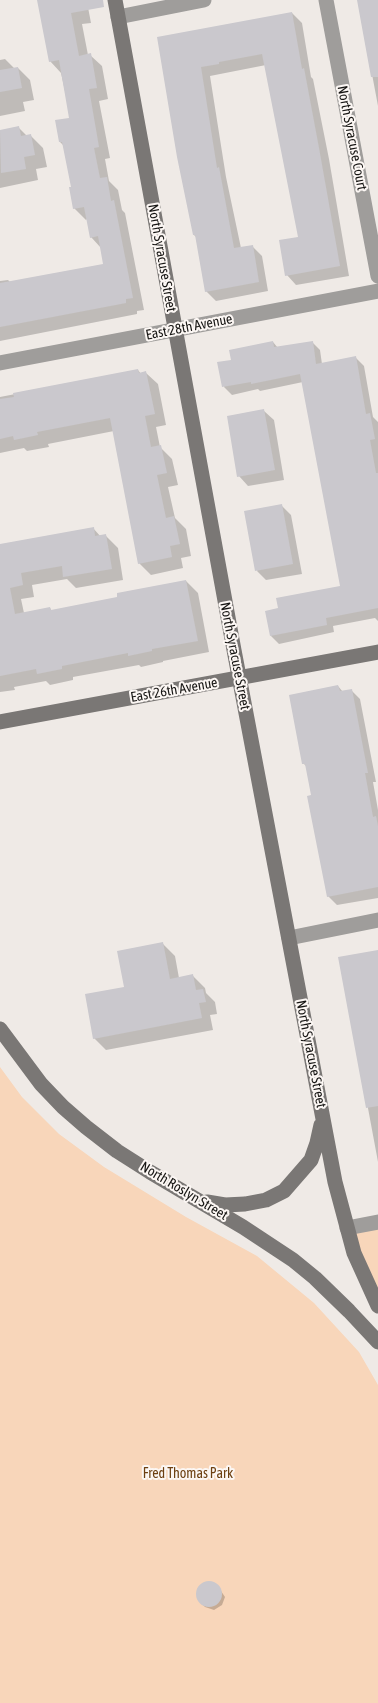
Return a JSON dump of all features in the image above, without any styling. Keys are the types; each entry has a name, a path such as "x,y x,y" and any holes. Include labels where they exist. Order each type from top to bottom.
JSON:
{"street":[{"name":"North Syracuse Street","path":"115,0 239,678 335,1182 354,1252 378,1306"},
{"path":"118,17 204,0"},
{"name":"North Syracuse Court","path":"326,0 378,276"},
{"name":"East 28th Avenue","path":"0,363 378,291"},
{"name":"East 26th Avenue","path":"0,722 378,652"},
{"path":"289,938 378,920"},
{"name":"North Roslyn Street","path":"0,1029 42,1084 63,1107 86,1127 117,1151 243,1227 293,1260 315,1278 378,1342"},
{"path":"198,1201 224,1205 245,1204 266,1200 284,1191 311,1160 318,1143 322,1117"},
{"path":"347,1228 378,1222"}],"green space":[{"name":"Fred Thomas Park","path":"0,1067 22,1097 59,1134 104,1167 186,1217 257,1256 314,1303 359,1352 378,1385 378,1703 0,1703"},
{"path":"378,1222 378,1306 347,1228"}],"building":[{"path":"37,0 103,0 104,7 71,13 79,56 91,53 97,88 89,89 99,147 94,148 100,178 107,177 111,201 114,200 133,298 126,299 126,303 0,327 0,283 103,264 98,236 90,238 84,207 73,209 69,187 71,187 62,142 59,142 55,120 69,118 59,60 49,62"},
{"path":"357,0 378,0 378,77 371,77"},
{"path":"292,12 340,266 285,276 279,240 298,237 262,54 219,62 219,64 201,67 217,168 219,167 234,248 253,245 259,282 205,292 195,235 193,235 177,157 157,37"},
{"path":"18,67 22,88 0,92 0,70"},
{"path":"19,126 21,136 31,134 35,155 24,157 26,169 1,173 0,130"},
{"path":"273,341 274,347 313,341 316,364 356,356 366,414 370,413 375,439 370,440 376,473 378,473 378,608 326,618 327,625 270,636 265,611 278,608 276,598 340,586 300,374 251,384 251,382 222,387 217,362 231,360 229,350"},
{"path":"138,369 139,373 146,371 155,414 145,416 151,447 161,445 167,473 157,475 166,518 174,516 180,544 170,546 172,557 138,564 110,418 37,432 38,435 14,440 13,436 0,439 0,399 14,397 13,393"},
{"path":"264,409 275,470 237,477 227,416"},
{"path":"282,504 293,564 255,571 244,511"},
{"path":"94,527 95,536 106,534 112,569 63,577 62,566 21,573 23,585 10,588 15,614 50,607 51,610 117,597 117,593 186,580 198,641 152,649 152,651 128,656 128,653 62,666 62,669 37,674 36,669 0,676 0,544"},
{"path":"338,685 340,691 352,689 368,773 365,773 373,817 376,816 378,826 378,887 327,897 307,796 311,795 305,764 302,764 289,695"},
{"path":"163,942 170,979 193,974 196,990 203,989 206,1002 199,1003 202,1018 93,1039 85,994 124,987 117,951"},
{"path":"378,950 378,1106 366,1108 338,957"},
{"path":"209,1581 218,1585 222,1594 218,1603 209,1607 200,1603 196,1594 200,1585"}]}
